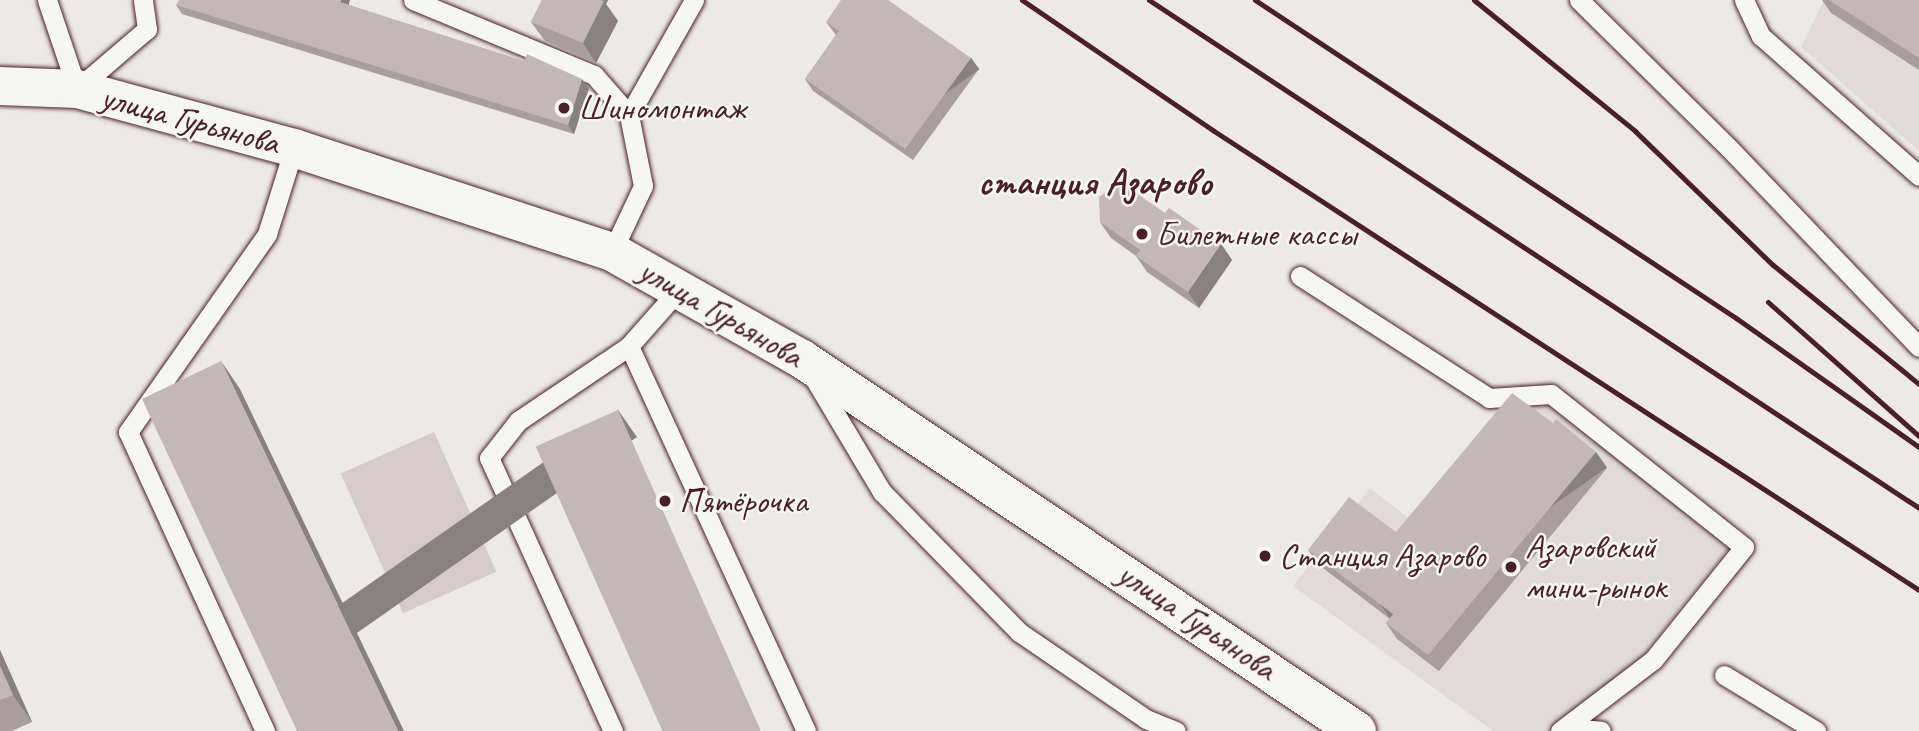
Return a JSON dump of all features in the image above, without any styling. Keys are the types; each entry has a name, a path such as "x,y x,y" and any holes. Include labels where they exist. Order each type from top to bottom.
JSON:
{"street":[{"name":"улица Гурьянова","path":"0,86 77,89 294,148 612,252 681,287 802,359 1357,731"}],"lane":[{"path":"47,0 77,89 147,29 143,0"},
{"path":"414,0 594,75 629,115 643,186 612,252"},
{"path":"629,115 694,0"},
{"path":"1579,0 1729,148 1919,347"},
{"path":"1744,0 1761,36 1919,176"},
{"path":"265,731 128,432 267,234 294,148"},
{"path":"1300,276 1489,398 1551,394 1744,547 1653,660 1565,729"},
{"path":"613,731 489,458 518,421 629,346 681,287"},
{"path":"629,346 806,731"},
{"path":"802,359 882,492 1019,632 1146,719 1175,731"},
{"path":"1724,675 1816,731"},
{"path":"1565,729 1601,731"}],"shaded area":[{"path":"1824,0 1919,0 1919,151 1801,47"},
{"name":"Азаровский мини-рынок","path":"1522,383 1729,548 1583,731 1493,731 1293,586 1370,488 1412,521"},
{"path":"434,432 496,572 403,613 341,473"}],"building":[{"path":"179,0 341,0 340,2 524,61 527,54 582,79 568,125 176,5"},
{"path":"542,0 604,1 583,43 531,22"},
{"path":"841,0 888,0 971,58 905,149 805,79 839,31 826,22"},
{"path":"1829,0 1919,0 1919,58"},
{"path":"1126,186 1165,213 1169,208 1221,244 1188,292 1136,256 1140,250 1100,222 1099,197 1113,187"},
{"path":"221,361 398,731 297,731 142,399"},
{"path":"1512,393 1553,423 1556,419 1596,452 1428,655 1386,623 1393,614 1308,550 1349,497 1396,532"},
{"path":"618,410 761,731 662,731 536,447"},
{"path":"0,666 13,695 0,700"}],"railway":[{"path":"1022,0 1214,131 1919,590"},
{"path":"1149,0 1919,508"},
{"path":"1255,0 1736,318 1919,447"},
{"path":"1474,0 1635,131 1773,265 1919,384"},
{"path":"1768,302 1919,436"}],"place":[{"name":"Шиномонтаж","path":"564,108"},
{"name":"Билетные кассы","path":"1142,234"},
{"name":"Пятёрочка","path":"665,501"},
{"name":"Станция Азарово","path":"1265,556"},
{"name":"Азаровский мини-рынок","path":"1511,567"}],"district":[{"name":"станция Азарово","path":"1095,182"}]}
